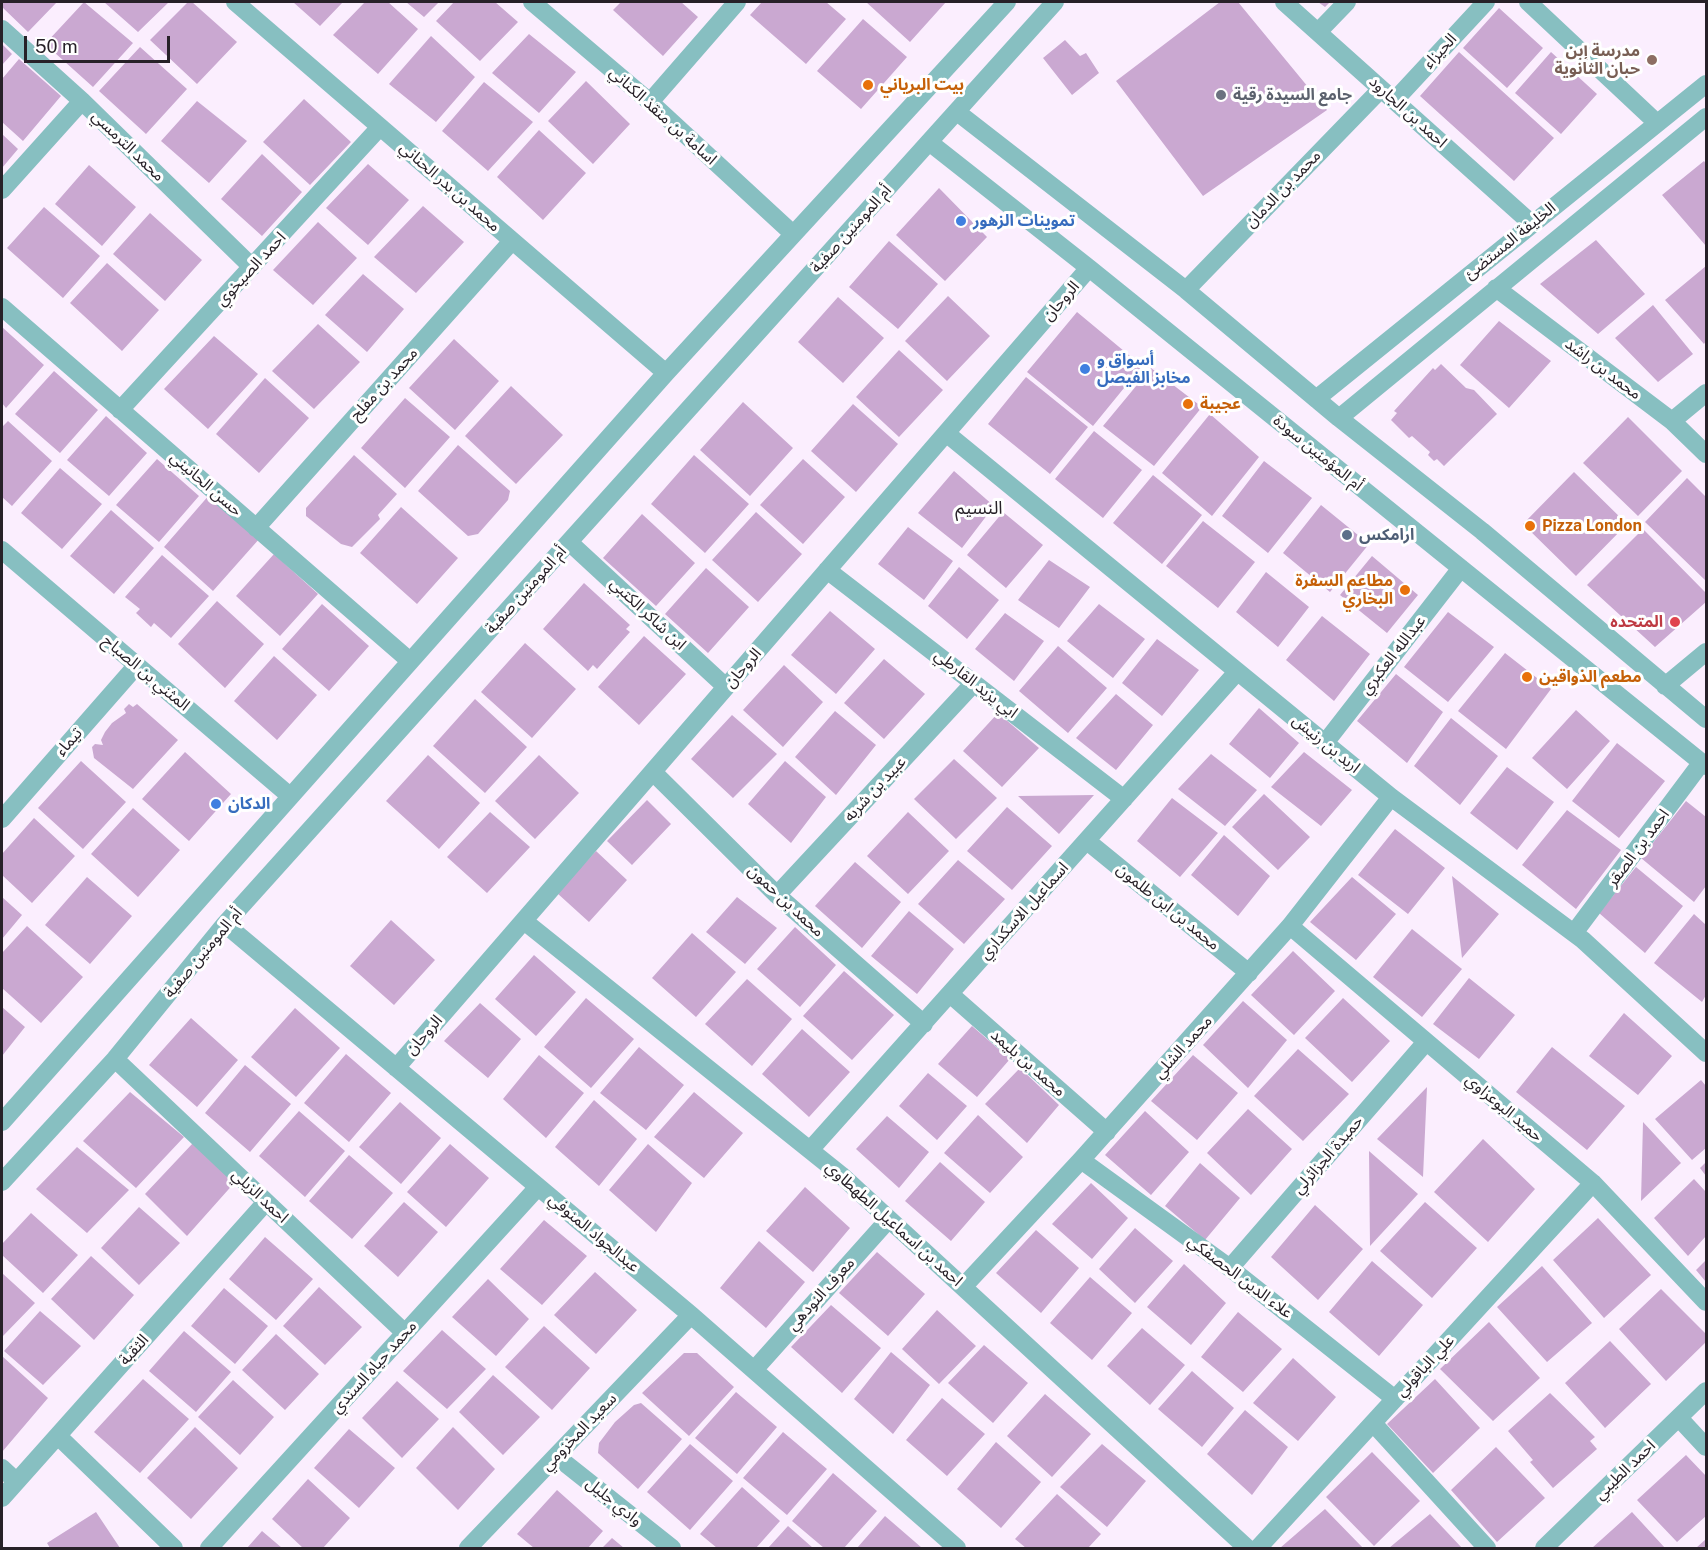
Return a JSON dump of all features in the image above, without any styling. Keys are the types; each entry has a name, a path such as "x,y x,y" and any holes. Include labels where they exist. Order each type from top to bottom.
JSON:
{"street":[{"name":"محمد بن بدر الحناني","path":"235,2 666,373"},
{"name":"اسامة بن منقذ الكناني","path":"532,2 650,102 792,233"},
{"path":"650,102 737,2"},
{"path":"2,1122 666,373 792,233 1007,2"},
{"name":"أم المومنين صفية","path":"2,1182 115,1059 225,924 1055,2"},
{"name":"احمد بن الجارود","path":"1284,2 1531,223"},
{"path":"1318,32 1347,2"},
{"name":"الحيزاء","path":"1388,95 1486,2"},
{"path":"1528,2 1657,123"},
{"name":"محمد الترمسي","path":"2,29 82,101 252,267"},
{"name":"الخليفة المستضئ","path":"1316,399 1531,223 1707,84"},
{"name":"محمد بن الدمان","path":"1186,290 1388,95"},
{"path":"2,190 82,101"},
{"path":"957,112 1186,290 1339,418 1482,531 1665,686 1707,718"},
{"name":"الخليفة المستضئ","path":"1339,418 1707,117"},
{"name":"احمد الصيخوي","path":"120,410 380,127"},
{"name":"أم المؤمنين سودة","path":"929,142 1089,268 1704,764"},
{"name":"محمد بن مفلح","path":"256,528 512,241"},
{"name":"الروحان","path":"396,1068 1089,268"},
{"name":"محمد بن راشد","path":"1496,288 1672,421 1707,454"},
{"name":"حسن الحانيني","path":"2,307 410,661"},
{"path":"1672,421 1707,393"},
{"name":"اربد بن رنيش","path":"946,434 1391,797 1574,933 1707,1053"},
{"name":"ابن شاكر الكتبي","path":"569,542 726,687"},
{"name":"المثني بن الصباح","path":"2,550 290,796"},
{"name":"عبدالله العكبري","path":"1325,743 1461,568"},
{"name":"ابي يزيد القارطي","path":"827,570 1124,799"},
{"path":"1665,686 1707,652"},
{"name":"تيماء","path":"2,819 137,665"},
{"name":"اسماعيل الاسكداري","path":"810,1150 1238,672"},
{"name":"عبيد بن شربه","path":"777,895 974,683"},
{"name":"احمد بن الصقر","path":"1574,933 1704,764"},
{"name":"محمد بن حمون","path":"653,772 777,895 924,1024"},
{"name":"محمد الشلي","path":"963,1287 1107,1132 1290,927 1391,797"},
{"name":"محمد بن ابن طلمون","path":"1087,841 1249,973"},
{"name":"احمد بن اسماعيل الطهطاوي","path":"524,921 810,1150 889,1219 1247,1548"},
{"name":"عبدالجواد المنوفي","path":"225,924 691,1315 957,1548"},
{"name":"حميد البوعزاوي","path":"1290,927 1593,1184 1707,1302"},
{"name":"محمد بن بليمد","path":"950,994 1107,1132"},
{"name":"حميدة الجزائرلي","path":"1230,1268 1426,1042"},
{"name":"احمد الزيلي","path":"115,1059 405,1333"},
{"name":"علاء الدين الحصفكي","path":"1081,1160 1230,1268 1395,1399"},
{"name":"علي الباقولي","path":"1258,1548 1593,1184"},
{"name":"محمد حياه السندي","path":"209,1548 538,1186"},
{"name":"الثقبة","path":"2,1498 266,1202"},
{"name":"معرف النودهي","path":"753,1370 889,1219"},
{"name":"سعيد المخزومي","path":"468,1548 691,1315"},
{"name":"احمد الطيبي","path":"1544,1548 1707,1391"},
{"path":"1679,1418 1707,1447"},
{"path":"1373,1423 1486,1548"},
{"path":"58,1436 173,1548"},
{"name":"وادي جليل","path":"556,1456 672,1548"},
{"path":"2,1468 16,1481"}],"building":[{"path":"2,2 57,2 28,32 2,7"},
{"path":"84,2 133,43 93,87 45,44"},
{"path":"104,2 169,2 138,32"},
{"path":"188,2 192,2 237,42 197,84 150,40"},
{"path":"293,2 343,2 320,26"},
{"path":"365,2 388,2 418,29 378,74 333,35"},
{"path":"406,2 439,2 424,17"},
{"path":"454,2 495,2 518,22 480,61 436,21"},
{"path":"621,2 681,2 698,17 663,56 613,10"},
{"path":"762,2 826,2 846,19 806,64 750,15"},
{"path":"866,2 946,2 910,42"},
{"name":"جامع السيدة رقية","path":"1220,2 1238,2 1327,110 1203,196 1116,81"},
{"path":"1318,2 1330,2 1325,7"},
{"path":"1499,8 1543,48 1507,88 1463,48"},
{"path":"863,19 907,57 861,109 817,71"},
{"path":"529,34 576,72 539,113 492,73"},
{"path":"431,36 475,77 436,122 389,84"},
{"path":"1065,40 1080,56 1086,53 1099,73 1072,95 1043,58"},
{"path":"2,44 12,54 2,65"},
{"path":"140,47 187,89 146,134 99,91"},
{"path":"1459,52 1554,138 1514,181 1420,96"},
{"path":"1551,52 1597,94 1561,134 1515,93"},
{"path":"19,59 61,96 23,141 2,122 2,79"},
{"path":"586,81 630,124 593,164 548,121"},
{"path":"484,82 533,122 488,171 442,131"},
{"path":"304,99 351,142 310,185 263,142"},
{"path":"197,101 247,141 209,183 161,141"},
{"path":"539,130 586,173 543,220 497,177"},
{"path":"2,134 18,149 2,168"},
{"path":"262,154 302,192 262,236 221,199"},
{"path":"1704,161 1706,164 1706,246 1662,195"},
{"path":"368,164 409,200 368,245 326,208"},
{"path":"89,165 136,207 102,246 55,204"},
{"path":"939,188 987,237 945,281 896,235"},
{"path":"423,206 464,242 416,293 374,257"},
{"path":"44,207 100,256 63,298 7,248"},
{"path":"150,213 202,260 165,301 113,254"},
{"path":"318,222 357,258 313,305 273,270"},
{"path":"1596,240 1645,294 1598,334 1540,284"},
{"path":"889,241 938,284 898,329 849,287"},
{"path":"107,263 159,310 122,351 70,303"},
{"path":"1706,266 1706,341 1704,344 1665,300"},
{"path":"363,274 404,309 367,352 325,315"},
{"path":"948,296 990,336 947,381 905,341"},
{"path":"838,297 884,338 843,383 798,342"},
{"path":"1653,305 1693,354 1658,382 1615,338"},
{"name":"أسواق و مخابز الفيصل","path":"1077,312 1142,366 1093,426 1027,372"},
{"path":"1499,321 1551,361 1509,408 1460,365"},
{"path":"318,324 360,362 314,409 272,371"},
{"path":"2,327 44,365 6,408 2,403"},
{"path":"214,336 258,374 208,429 164,389"},
{"path":"454,339 499,381 455,430 409,388"},
{"path":"899,350 943,390 899,437 856,397"},
{"path":"1441,364 1466,388 1474,390 1497,414 1444,466 1437,459 1434,461 1428,455 1430,452 1412,436 1409,438 1391,420 1397,413 1394,411 1433,368 1435,370"},
{"path":"1151,368 1202,407 1154,466 1103,426"},
{"path":"54,371 98,410 60,453 15,414"},
{"path":"1026,377 1088,427 1050,474 988,424"},
{"path":"265,378 309,418 259,473 216,434"},
{"path":"511,386 563,435 516,484 465,436"},
{"path":"405,398 450,437 405,488 361,448"},
{"path":"743,402 793,448 750,496 700,450"},
{"path":"853,404 898,444 856,492 811,451"},
{"path":"1210,414 1259,457 1212,516 1162,473"},
{"path":"106,416 147,453 109,496 67,460"},
{"path":"1628,417 1682,471 1638,516 1583,463"},
{"path":"8,421 52,461 12,506 2,497 2,427"},
{"path":"1094,431 1142,470 1103,518 1055,479"},
{"path":"458,445 510,491 508,500 478,534 468,536 418,491"},
{"path":"354,455 397,494 378,515 380,519 352,547 341,544 306,516 306,508"},
{"path":"694,455 749,504 705,553 651,504"},
{"path":"157,459 199,496 159,542 116,505"},
{"path":"803,459 845,497 803,544 760,505"},
{"path":"1264,461 1312,498 1268,553 1222,516"},
{"path":"60,468 102,504 62,549 21,513"},
{"path":"954,471 994,506 962,548 918,513"},
{"path":"1574,472 1627,524 1576,576 1523,524"},
{"path":"1153,475 1202,515 1162,564 1113,523"},
{"path":"1687,478 1706,497 1706,581 1645,522"},
{"path":"210,494 260,538 213,591 164,547"},
{"path":"1321,505 1369,544 1330,592 1283,553"},
{"path":"401,507 458,558 417,604 360,553"},
{"path":"111,510 154,548 114,594 70,556"},
{"path":"756,512 802,554 758,602 712,560"},
{"path":"1003,512 1043,545 1006,588 967,555"},
{"path":"642,514 695,563 656,606 603,558"},
{"path":"1203,521 1255,562 1218,608 1166,566"},
{"path":"908,527 953,561 924,600 878,564"},
{"path":"1643,529 1706,593 1706,602 1655,647 1587,585"},
{"path":"274,554 318,594 280,636 236,596"},
{"path":"162,555 209,596 171,638 154,623 151,627 136,613 140,609 125,597"},
{"path":"1372,556 1418,595 1387,633 1340,595"},
{"path":"1049,560 1090,587 1059,628 1018,600"},
{"path":"959,567 999,600 967,639 928,606"},
{"path":"706,568 749,607 708,653 665,614"},
{"path":"1266,572 1309,607 1278,647 1236,612"},
{"path":"584,583 630,625 626,629 630,632 597,669 593,665 588,671 543,629"},
{"path":"217,601 264,644 225,688 178,644"},
{"path":"322,604 369,646 329,691 282,649"},
{"path":"1099,604 1145,639 1113,678 1067,641"},
{"path":"830,611 875,649 836,694 791,655"},
{"path":"1448,612 1494,647 1448,702 1404,667"},
{"path":"1005,613 1044,641 1014,681 975,649"},
{"path":"1322,616 1370,654 1334,701 1286,660"},
{"path":"644,636 686,674 639,725 598,687"},
{"path":"1157,639 1199,670 1162,716 1122,683"},
{"path":"525,643 576,689 532,738 481,692"},
{"path":"1058,646 1107,688 1068,733 1019,691"},
{"path":"1505,653 1551,689 1506,749 1458,711"},
{"path":"274,656 317,695 277,740 234,701"},
{"path":"884,659 925,694 884,739 844,703"},
{"path":"784,665 823,702 783,747 743,710"},
{"path":"1396,674 1443,712 1407,763 1357,721"},
{"path":"1116,694 1153,725 1116,770 1076,738"},
{"path":"475,699 527,747 485,793 433,746"},
{"path":"129,704 133,707 137,704 178,740 133,789 94,758 92,747 95,744 103,745 101,740 105,732 112,723 126,713 124,709"},
{"path":"1259,708 1299,743 1270,778 1229,744"},
{"path":"1576,710 1610,741 1567,789 1532,758"},
{"path":"835,711 876,745 836,795 795,757"},
{"path":"998,713 1039,748 1002,787 963,751"},
{"path":"732,715 777,754 733,798 691,759"},
{"path":"1451,718 1498,756 1460,805 1414,766"},
{"path":"1617,743 1665,781 1619,838 1572,801"},
{"path":"185,752 231,794 189,841 142,799"},
{"path":"1304,752 1352,790 1321,826 1271,787"},
{"path":"1211,754 1257,790 1225,826 1178,789"},
{"path":"428,755 480,803 439,849 386,801"},
{"path":"539,755 579,793 535,839 495,801"},
{"path":"954,759 997,798 956,839 914,799"},
{"path":"81,761 126,802 83,849 38,808"},
{"path":"785,761 826,797 791,843 748,804"},
{"path":"1507,767 1554,802 1517,850 1470,813"},
{"path":"1264,794 1310,837 1278,870 1232,827"},
{"path":"1094,795 1059,834 1018,796"},
{"path":"1172,798 1218,833 1180,877 1137,841"},
{"path":"647,800 671,824 632,865 607,841"},
{"path":"1686,801 1706,817 1706,886 1694,902 1641,858"},
{"path":"1007,807 1052,846 1012,890 967,851"},
{"path":"133,808 180,850 138,897 91,854"},
{"path":"1567,810 1621,850 1576,909 1522,865"},
{"path":"490,812 530,847 487,893 447,857"},
{"path":"908,812 949,851 908,894 867,856"},
{"path":"34,818 75,856 32,903 2,875 2,854"},
{"path":"1395,829 1445,868 1408,914 1358,875"},
{"path":"1224,835 1270,876 1238,916 1191,875"},
{"path":"596,851 627,880 589,922 557,893"},
{"path":"958,860 1005,899 964,944 918,904"},
{"path":"855,862 901,902 862,948 815,906"},
{"path":"1636,867 1683,906 1645,953 1599,913"},
{"path":"1452,876 1499,914 1462,958"},
{"path":"87,877 132,916 90,964 45,925"},
{"path":"1352,877 1396,914 1356,960 1310,922"},
{"path":"2,897 22,915 2,939"},
{"path":"737,897 777,928 745,964 706,932"},
{"path":"909,911 954,949 917,994 871,956"},
{"path":"1694,914 1706,925 1706,995 1702,1002 1654,963"},
{"path":"391,920 435,960 394,1005 350,966"},
{"path":"27,926 83,977 41,1023 2,988 2,953"},
{"path":"795,927 836,965 800,1007 757,969"},
{"path":"1412,929 1462,969 1422,1017 1373,977"},
{"path":"692,933 736,972 696,1017 652,978"},
{"path":"1293,951 1335,991 1294,1035 1251,995"},
{"path":"534,955 576,992 536,1036 495,999"},
{"path":"844,971 894,1015 852,1060 803,1016"},
{"path":"1469,978 1515,1015 1479,1059 1433,1024"},
{"path":"747,979 792,1019 752,1066 705,1024"},
{"path":"586,998 634,1039 591,1088 544,1047"},
{"path":"1343,998 1390,1041 1352,1082 1305,1038"},
{"path":"1243,1001 1287,1040 1248,1088 1203,1045"},
{"path":"480,1003 521,1039 488,1078 444,1041"},
{"path":"2,1007 25,1027 2,1056"},
{"path":"295,1008 340,1048 296,1097 251,1057"},
{"path":"1624,1013 1672,1056 1638,1095 1589,1056"},
{"path":"191,1018 238,1060 197,1107 149,1065"},
{"path":"972,1026 1010,1059 977,1097 938,1064"},
{"path":"802,1029 850,1072 809,1117 762,1074"},
{"path":"639,1047 684,1085 646,1130 600,1093"},
{"path":"1552,1047 1625,1106 1587,1150 1516,1092"},
{"path":"1298,1049 1349,1094 1303,1141 1254,1096"},
{"path":"346,1054 391,1093 349,1142 304,1103"},
{"path":"539,1055 584,1093 546,1138 503,1099"},
{"path":"1193,1055 1238,1093 1197,1140 1151,1101"},
{"path":"245,1065 291,1104 250,1152 205,1113"},
{"path":"1020,1068 1059,1105 1027,1143 985,1104"},
{"path":"928,1073 967,1106 937,1140 899,1106"},
{"path":"1701,1080 1706,1086 1706,1148 1692,1160 1655,1119"},
{"path":"1427,1087 1423,1177 1377,1139"},
{"path":"130,1092 184,1137 136,1188 83,1141"},
{"path":"694,1092 743,1133 704,1178 654,1137"},
{"path":"594,1100 637,1139 599,1186 555,1147"},
{"path":"400,1102 441,1138 401,1184 359,1147"},
{"path":"1248,1109 1292,1149 1251,1195 1207,1153"},
{"path":"299,1111 345,1151 305,1197 259,1156"},
{"path":"1145,1111 1189,1152 1151,1195 1105,1155"},
{"path":"978,1115 1023,1157 990,1193 944,1153"},
{"path":"887,1116 929,1152 899,1188 856,1149"},
{"path":"1643,1122 1681,1163 1641,1201"},
{"path":"1483,1139 1535,1189 1488,1242 1434,1192"},
{"path":"193,1143 236,1181 187,1236 145,1194"},
{"path":"450,1144 489,1178 446,1227 407,1192"},
{"path":"648,1144 692,1183 656,1232 609,1190"},
{"path":"77,1147 129,1190 87,1233 36,1189"},
{"path":"1369,1151 1418,1194 1370,1246"},
{"path":"349,1155 393,1193 352,1239 309,1201"},
{"path":"940,1162 985,1202 951,1241 905,1201"},
{"path":"1706,1162 1706,1176 1700,1168"},
{"path":"1200,1163 1240,1198 1205,1240 1165,1206"},
{"path":"1694,1179 1706,1192 1706,1236 1688,1256 1654,1218"},
{"path":"1091,1183 1128,1218 1092,1259 1052,1224"},
{"path":"805,1187 850,1228 813,1272 766,1231"},
{"path":"404,1202 438,1232 398,1277 364,1246"},
{"path":"1425,1202 1477,1248 1432,1298 1380,1251"},
{"path":"1315,1205 1363,1249 1318,1300 1271,1257"},
{"path":"139,1207 180,1243 139,1285 101,1248"},
{"path":"31,1213 78,1255 43,1293 2,1255 2,1244"},
{"path":"1598,1218 1651,1275 1604,1318 1553,1260"},
{"path":"544,1220 587,1256 542,1305 500,1269"},
{"path":"1135,1228 1173,1261 1135,1303 1099,1269"},
{"path":"1036,1230 1079,1268 1041,1313 996,1273"},
{"path":"265,1237 313,1279 276,1320 229,1279"},
{"path":"759,1241 805,1282 766,1328 720,1288"},
{"path":"877,1252 925,1294 888,1336 839,1293"},
{"path":"91,1256 134,1295 94,1340 51,1299"},
{"path":"1706,1260 1706,1282 1696,1270"},
{"path":"1372,1261 1423,1305 1379,1356 1329,1312"},
{"path":"1184,1264 1226,1303 1191,1345 1147,1307"},
{"path":"1542,1266 1592,1323 1547,1362 1497,1307"},
{"path":"595,1272 637,1310 596,1354 554,1315"},
{"path":"2,1273 35,1303 2,1337"},
{"path":"1090,1277 1132,1313 1092,1360 1050,1323"},
{"path":"488,1279 529,1319 496,1356 452,1317"},
{"path":"319,1287 362,1327 325,1365 283,1326"},
{"path":"224,1288 268,1326 235,1364 191,1326"},
{"path":"1661,1289 1706,1334 1706,1342 1666,1381 1619,1329"},
{"path":"831,1305 881,1348 842,1393 791,1347"},
{"path":"937,1310 976,1346 939,1384 902,1349"},
{"path":"40,1311 81,1346 43,1385 4,1351"},
{"path":"1238,1312 1282,1349 1243,1392 1201,1357"},
{"path":"1489,1322 1540,1378 1493,1421 1440,1369"},
{"path":"544,1326 590,1368 552,1410 505,1367"},
{"path":"1142,1328 1185,1365 1150,1405 1107,1366"},
{"path":"442,1330 486,1369 447,1409 403,1371"},
{"path":"184,1331 231,1372 196,1412 149,1371"},
{"path":"276,1334 319,1374 285,1410 242,1370"},
{"path":"1610,1341 1651,1384 1605,1428 1565,1383"},
{"path":"984,1345 1028,1383 993,1423 948,1383"},
{"path":"891,1352 930,1385 893,1434 854,1399"},
{"path":"684,1353 697,1353 734,1387 689,1436 642,1393"},
{"path":"2,1356 48,1398 2,1452"},
{"path":"1293,1358 1336,1397 1298,1441 1253,1403"},
{"path":"1192,1371 1234,1408 1202,1447 1158,1409"},
{"path":"493,1375 540,1417 503,1455 459,1412"},
{"path":"143,1379 189,1419 140,1473 94,1432"},
{"path":"1435,1379 1480,1428 1433,1473 1387,1424"},
{"path":"233,1380 274,1417 240,1455 198,1417"},
{"path":"397,1381 439,1419 402,1458 362,1418"},
{"path":"736,1392 777,1427 737,1474 695,1438"},
{"path":"1550,1393 1595,1437 1590,1441 1597,1449 1553,1488 1530,1462 1533,1460 1508,1431"},
{"path":"1045,1394 1091,1434 1052,1477 1007,1436"},
{"path":"942,1398 985,1434 947,1476 906,1440"},
{"path":"641,1403 682,1439 638,1489 598,1453 599,1443 615,1422 634,1405"},
{"path":"1245,1410 1288,1447 1252,1495 1207,1454"},
{"path":"195,1427 238,1468 191,1519 147,1478"},
{"path":"453,1427 495,1469 458,1510 416,1468"},
{"path":"349,1429 395,1468 359,1508 314,1468"},
{"path":"783,1432 827,1469 787,1515 743,1478"},
{"path":"996,1442 1041,1482 1001,1528 957,1489"},
{"path":"690,1444 733,1481 690,1530 647,1492"},
{"path":"1102,1444 1146,1481 1107,1527 1060,1487"},
{"path":"1496,1447 1545,1498 1497,1542 1451,1490"},
{"path":"1372,1452 1420,1501 1374,1546 1326,1497"},
{"path":"1686,1455 1706,1476 1706,1516 1677,1542 1637,1500"},
{"path":"833,1473 877,1511 844,1548 824,1548 792,1521"},
{"path":"308,1479 350,1518 323,1548 303,1548 272,1519"},
{"path":"742,1487 780,1521 756,1548 717,1548 700,1534"},
{"path":"557,1490 603,1531 588,1548 534,1548 517,1534"},
{"path":"1057,1494 1101,1534 1088,1548 1026,1548 1015,1539"},
{"path":"1325,1509 1363,1548 1280,1548"},
{"path":"96,1512 120,1548 50,1548 47,1543"},
{"path":"1632,1512 1665,1548 1592,1548"},
{"path":"1430,1514 1462,1548 1389,1548"},
{"path":"885,1516 922,1548 857,1548"},
{"path":"788,1526 813,1548 768,1548"},
{"path":"262,1531 282,1548 247,1548"},
{"path":"612,1538 624,1548 602,1548"},
{"path":"1706,1539 1706,1548 1696,1548"}],"place":[{"name":"مدرسة إبن حبان الثانوية","path":"1652,60"},
{"name":"بيت البرياني","path":"868,85"},
{"name":"جامع السيدة رقية","path":"1221,95"},
{"name":"تموينات الزهور","path":"961,221"},
{"name":"أسواق و مخابز الفيصل","path":"1085,369"},
{"name":"عجيبة","path":"1188,404"},
{"name":"Pizza London","path":"1530,526"},
{"name":"ارامكس","path":"1347,535"},
{"name":"مطاعم السفرة البخاري","path":"1405,590"},
{"name":"المتحده","path":"1675,622"},
{"name":"مطعم الذواقين","path":"1527,677"},
{"name":"الدكان","path":"216,804"}],"district":[{"name":"النسيم","path":"979,508"}]}
